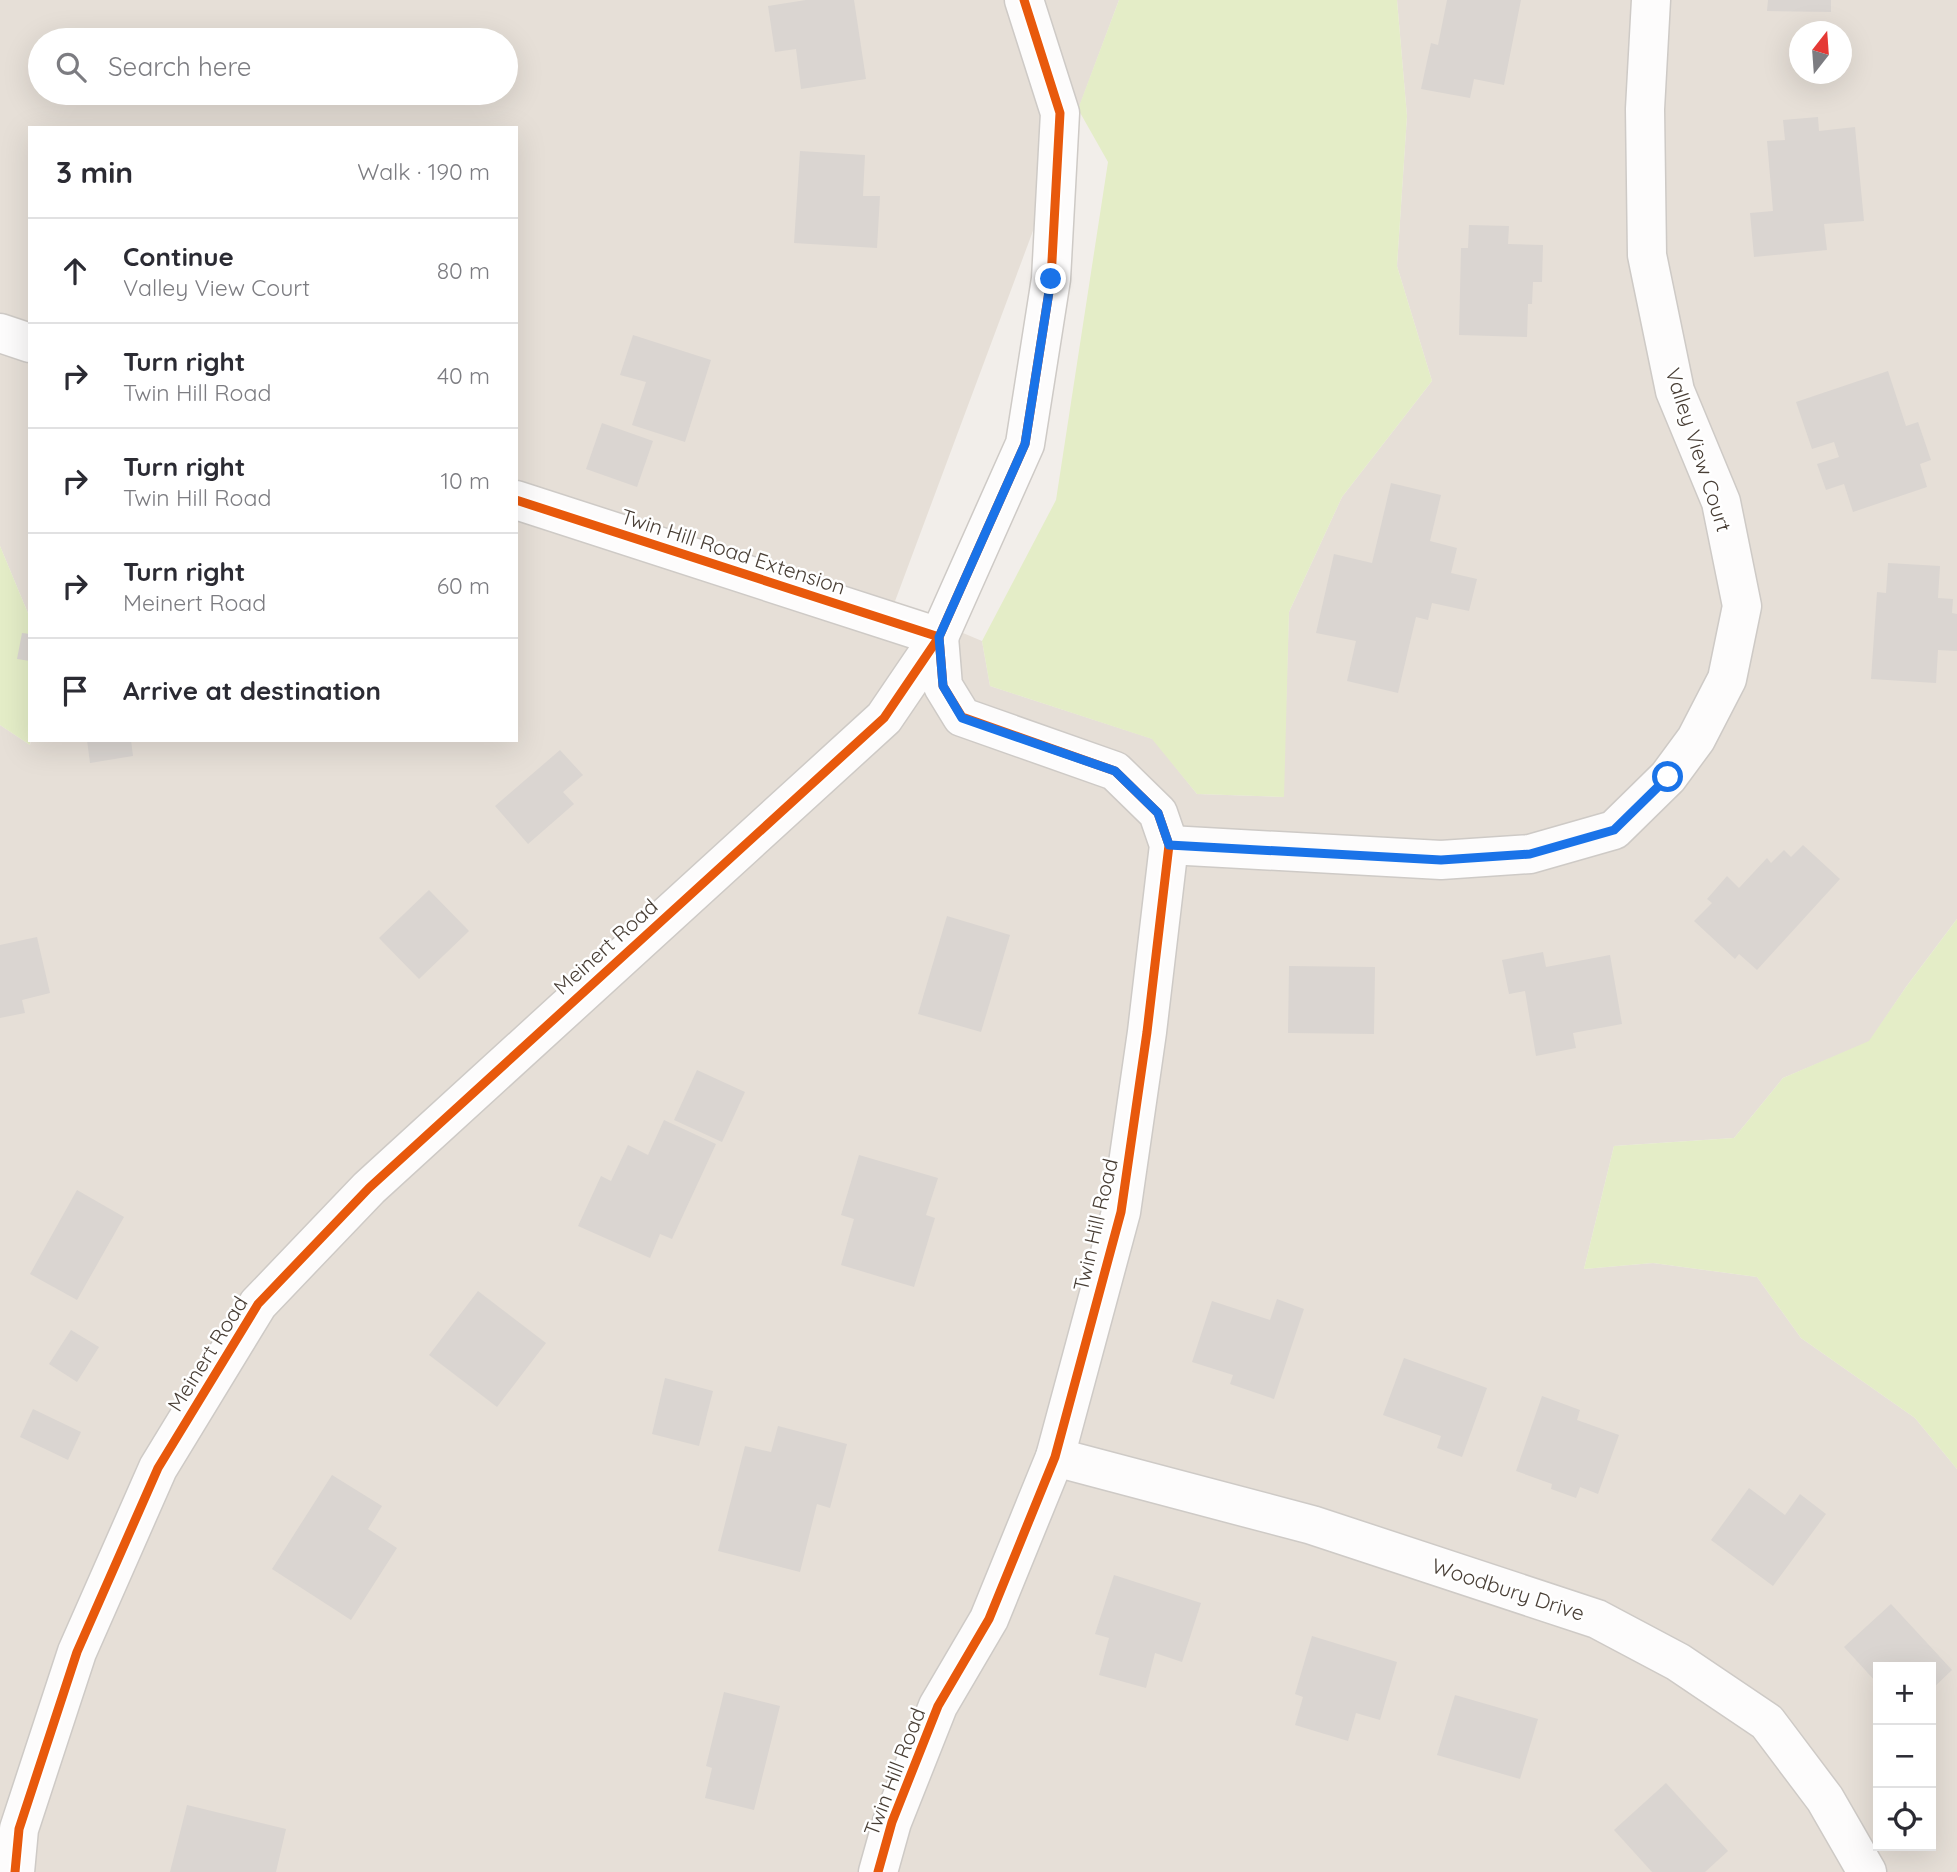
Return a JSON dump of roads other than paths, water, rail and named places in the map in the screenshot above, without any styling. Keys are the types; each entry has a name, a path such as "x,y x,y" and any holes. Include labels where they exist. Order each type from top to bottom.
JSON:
{"street":[{"name":"Meinert Road","path":"15,1872 19,1829 77,1652 158,1468 258,1304 369,1188 884,718 939,637 1025,444 1051,279 1060,113 1024,0"},
{"name":"Valley View Court","path":"1169,845 1441,860 1530,854 1614,830 1668,777 1696,739 1727,679 1742,606 1721,502 1675,391 1647,255 1645,109 1651,0"},
{"path":"0,334 28,342"},
{"name":"Twin Hill Road Extension","path":"518,501 939,637"},
{"name":"Twin Hill Road","path":"878,1872 892,1822 938,1706 989,1619 1055,1457 1121,1212 1147,1032 1169,845 1158,813 1115,771 962,718 943,686 939,637"},
{"name":"Woodbury Drive","path":"1055,1457 1312,1525 1597,1619 1678,1662 1767,1722 1825,1799 1867,1872"}]}
